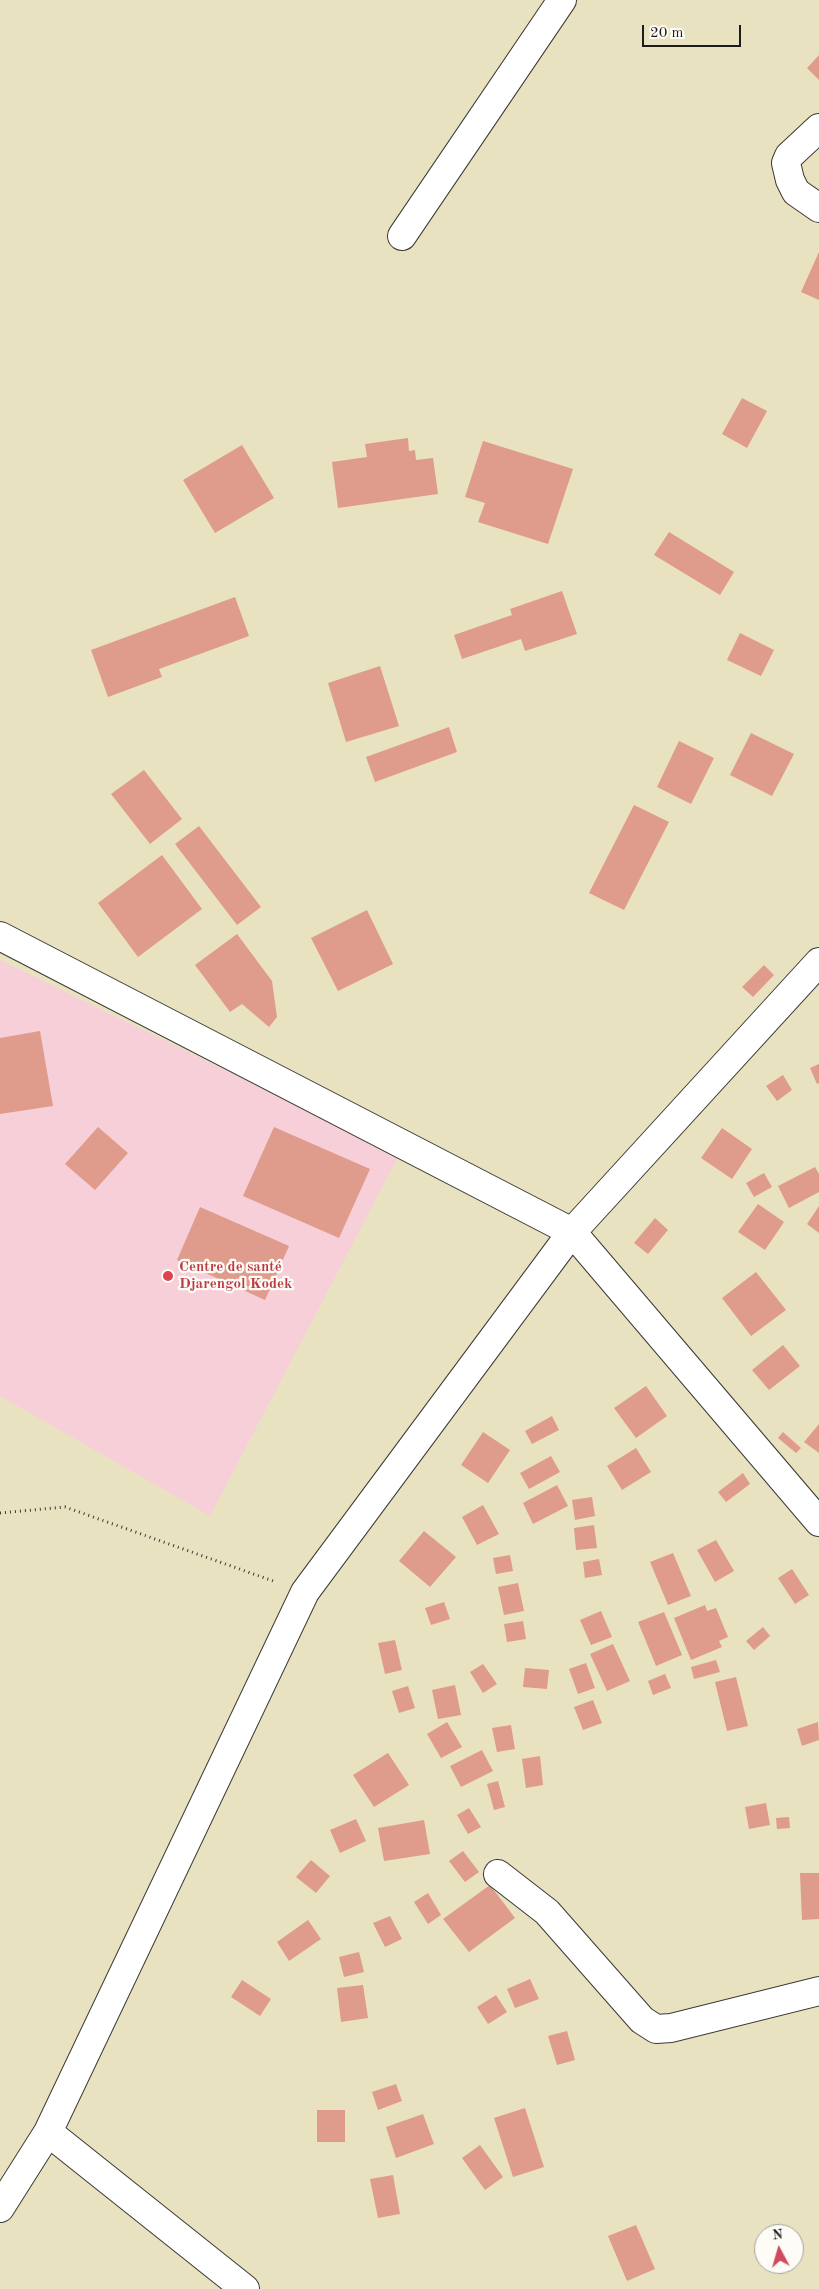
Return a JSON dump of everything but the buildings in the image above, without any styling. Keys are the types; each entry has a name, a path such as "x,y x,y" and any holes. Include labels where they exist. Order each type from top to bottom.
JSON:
{"street":[{"path":"402,236 562,0"},
{"path":"819,128 789,156 786,163 790,180 796,192 819,208"},
{"path":"0,936 572,1232 819,1522"},
{"path":"0,2208 48,2132 305,1592 572,1232 819,962"},
{"path":"498,1874 548,1912 642,2020 656,2029 670,2028 819,1991"},
{"path":"48,2132 245,2289"}],"path":[{"path":"0,1513 65,1507 305,1592"}],"shaded area":[{"name":"Centre de santé Djarengol Kodek","path":"0,960 399,1155 210,1516 0,1396"}],"place":[{"name":"Centre de santé Djarengol Kodek","path":"168,1276"}]}
